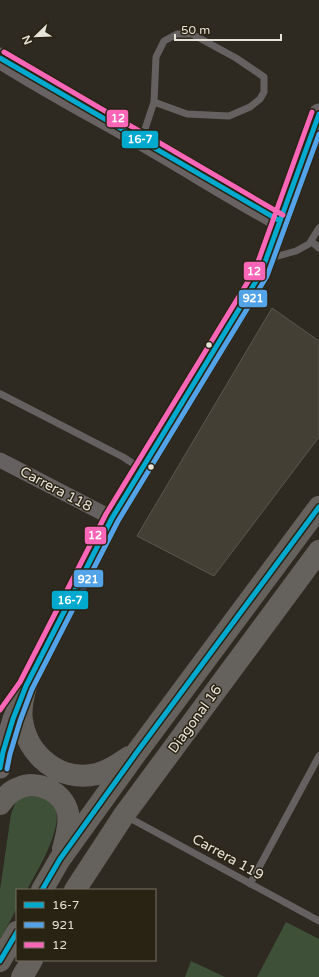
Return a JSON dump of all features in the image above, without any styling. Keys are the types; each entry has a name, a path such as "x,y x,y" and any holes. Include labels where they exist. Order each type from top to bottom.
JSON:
{"main road":[{"path":"0,58 25,74 280,221"},
{"path":"0,768 3,752 13,719 26,686 112,518 261,273 280,221 315,144 319,114"},
{"name":"Diagonal 16","path":"43,889 60,860 137,752 319,507"},
{"name":"Diagonal 16","path":"76,889 124,815 319,551"},
{"path":"26,686 22,700 21,718 25,735 34,750 46,763 61,772 79,776 96,774 113,768 137,752"},
{"path":"0,722 26,686"},
{"path":"0,804 7,794 20,787 34,785 48,789 60,798 68,811 69,826 60,860"},
{"path":"0,961 16,934"},
{"path":"22,977 31,961"}],"street":[{"name":"Carrera 118","path":"0,460 112,518"}],"lane":[{"path":"141,140 154,102 156,57 164,41 177,34 192,34 236,58 264,77 264,92 260,99 250,107 229,116 187,114 154,102"},
{"path":"267,259 296,251 309,244 319,228"},
{"path":"311,241 319,248"},
{"path":"1,394 122,457 142,469"},
{"path":"250,884 319,756"},
{"name":"Carrera 119","path":"124,815 319,921"}],"green space":[{"path":"23,795 48,796 55,806 57,815 56,826 43,861 28,889 16,889 16,910 0,940 0,890 11,814 16,801"},
{"path":"286,922 319,939 319,977 257,977"},
{"path":"191,961 225,977 185,977"}],"building":[{"path":"272,308 319,341 319,437 214,576 137,536"}],"transit line":[{"name":"12","path":"4,52 283,215"},
{"name":"16-7","path":"0,58 280,221"},
{"name":"12","path":"0,710 20,682 106,514 255,270 312,112"},
{"name":"16-7","path":"0,768 3,752 13,719 26,686 112,518 261,273 319,114"},
{"name":"921","path":"7,769 20,721 32,689 118,521 267,276 319,134"},
{"name":"16-7","path":"43,889 60,859 137,752 319,507"},
{"name":"16-7","path":"0,961 16,934"}]}
